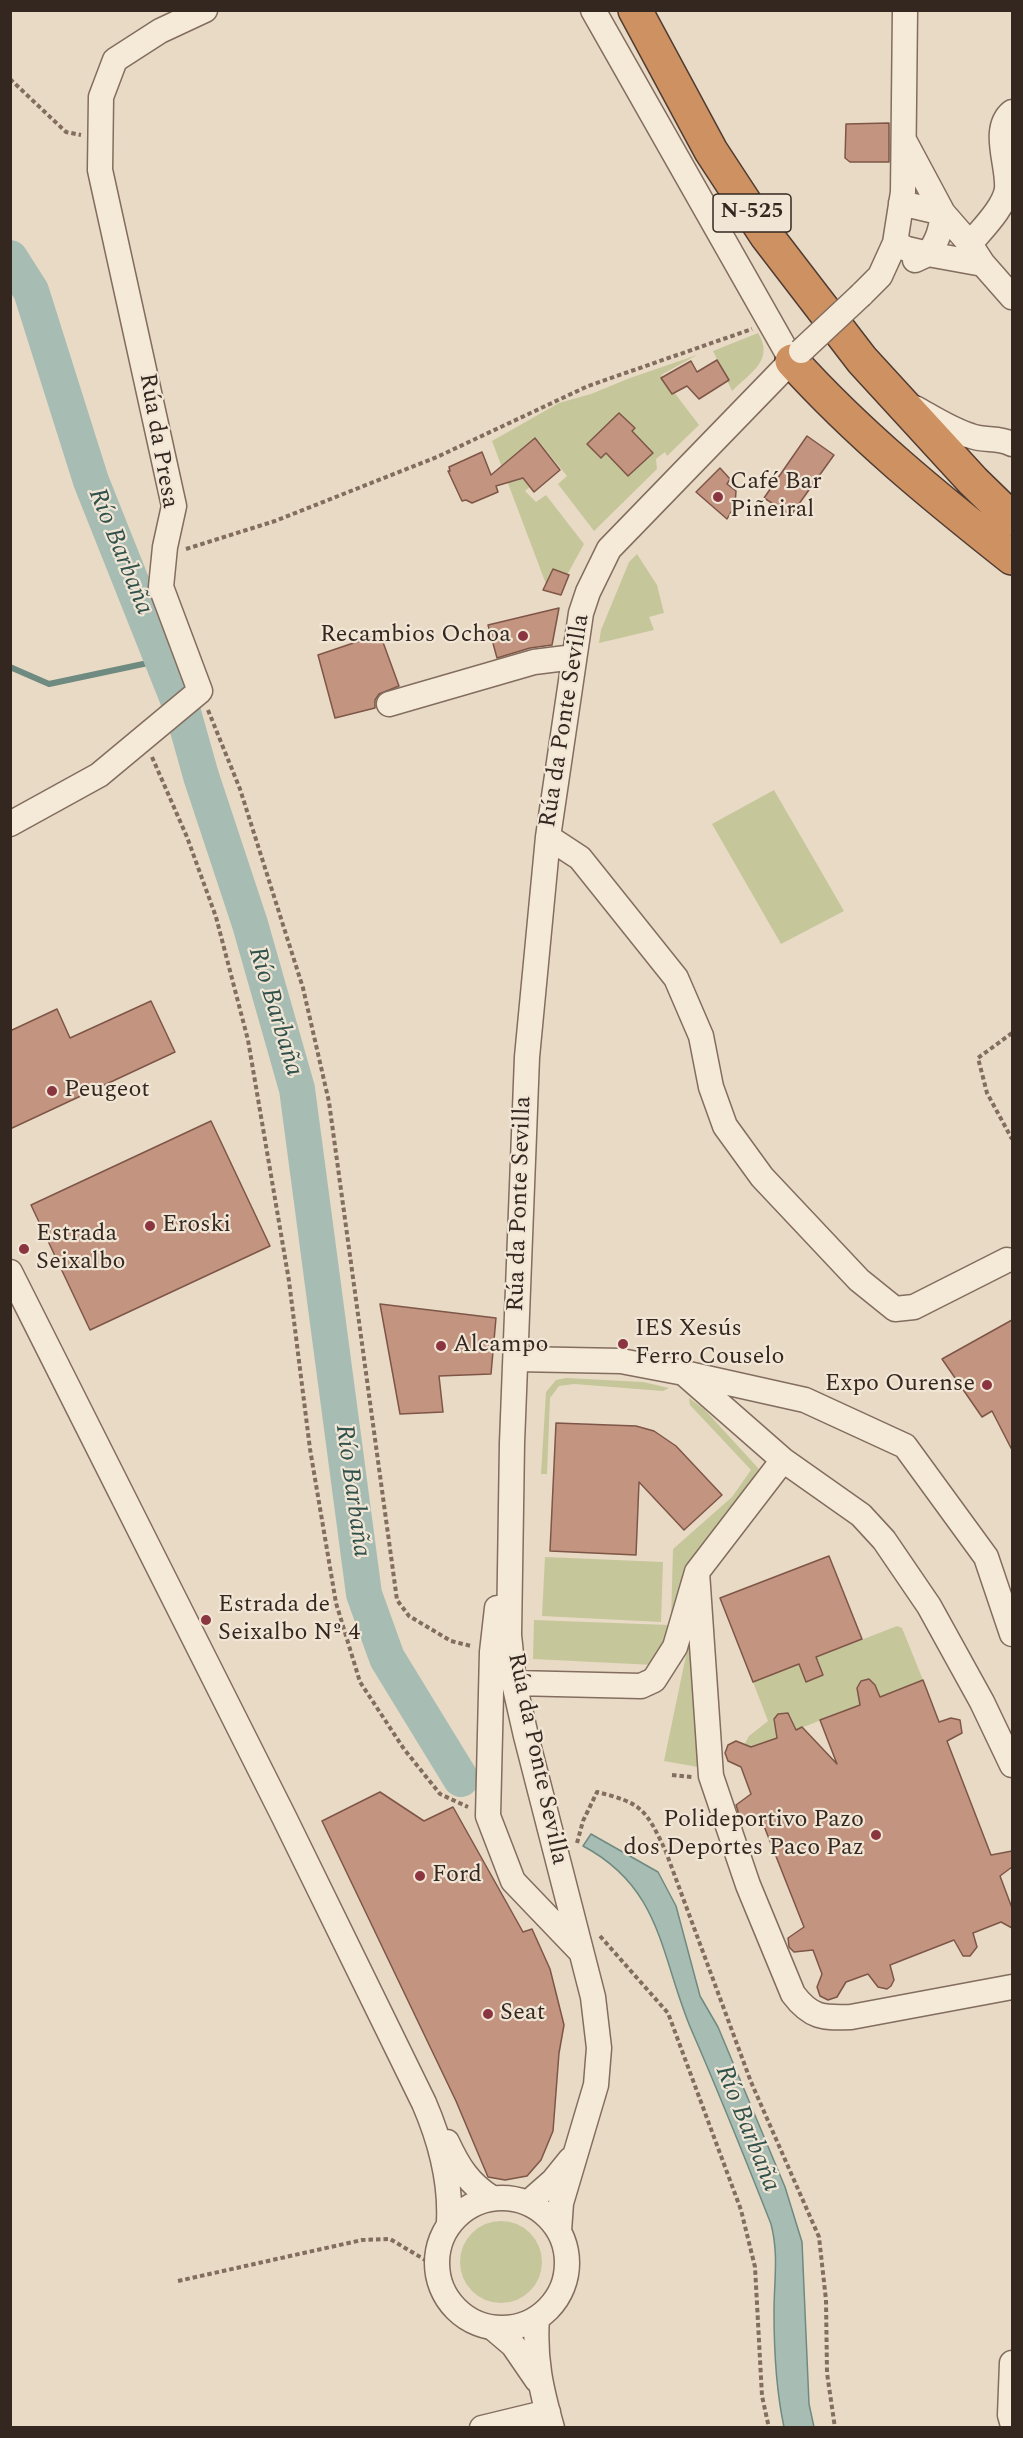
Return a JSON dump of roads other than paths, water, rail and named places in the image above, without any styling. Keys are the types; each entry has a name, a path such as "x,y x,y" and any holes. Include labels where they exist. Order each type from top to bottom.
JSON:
{"highway":[{"name":"N-525","path":"635,10 711,151 766,235 862,360 973,481 1012,519"},
{"path":"796,356 828,401 948,507 1012,558"}],"street":[{"name":"Rúa da Presa","path":"10,824 99,775 200,691 161,587 164,556 174,506 100,170 100,139 101,97 115,60 160,31 205,10"},
{"path":"593,10 770,323 796,356"},
{"path":"880,276 894,243 901,203 905,10"},
{"path":"970,244 999,206 1007,190 1002,130 1003,124 1012,112"},
{"path":"904,139 943,213 1012,297"},
{"path":"901,203 943,213"},
{"path":"880,276 928,254 938,241 943,213"},
{"path":"894,243 928,254 983,264"},
{"name":"Rúa da Ponte Sevilla","path":"558,2230 561,2203 593,2101 599,2059 598,2024 526,1736 514,1683 509,1635 527,1057 548,837 581,613 588,591 609,549 796,356 880,276"},
{"path":"896,398 972,437 1006,441 1012,444"},
{"path":"389,704 534,662 574,657"},
{"path":"548,837 580,858 676,978 701,1036 711,1087 725,1126 762,1177 858,1280 895,1309 914,1307 1007,1260"},
{"path":"10,1272 284,1817 431,2121 447,2181 449,2222"},
{"path":"516,1359 621,1361 684,1373 805,1401 905,1446 986,1557 1012,1634"},
{"path":"684,1373 783,1460 861,1515 890,1548 929,1606 986,1711 1012,1765"},
{"path":"514,1683 641,1686 654,1680 675,1647 697,1572 783,1460"},
{"path":"511,1539 494,1625 488,1816 513,1881 582,1954"},
{"path":"697,1572 711,1776 748,1885 793,1994 803,2007 827,2018 851,2017 1012,1987"},
{"path":"431,2121 447,2141 469,2180 492,2198"},
{"name":"Rúa da Ponte Sevilla","path":"528,2203 553,2181 575,2153"},
{"path":"493,2328 520,2326 537,2318 553,2303 564,2284 567,2262 566,2251 558,2230 545,2214 528,2203 510,2198 492,2198 468,2206 449,2222 441,2239 438,2267 444,2291 455,2306 470,2318 493,2328 513,2345 539,2384"},
{"path":"482,2427 550,2420 539,2384 536,2346 537,2318"},
{"path":"1012,2363 1010,2415 1012,2422"}],"water":[{"path":"591,1834 658,1872 676,1906 700,1996 718,2027 785,2187 802,2242 809,2404 814,2427 784,2427 775,2355 775,2257 771,2224 691,2029 655,1926 644,1903 629,1882 609,1863 583,1846"}],"waterway":[{"name":"Río Barbaña","path":"10,258 31,291 91,481 183,712 201,776 250,924 297,1089 364,1594 387,1658 461,1779"},
{"path":"10,667 49,684 162,660"}],"place":[{"name":"Café Bar Piñeiral","path":"718,497"},
{"name":"Recambios Ochoa","path":"523,636"},
{"name":"Peugeot","path":"52,1091"},
{"name":"Eroski","path":"150,1226"},
{"name":"Estrada Seixalbo","path":"24,1249"},
{"name":"IES Xesús Ferro Couselo","path":"623,1344"},
{"name":"Alcampo","path":"441,1346"},
{"name":"Expo Ourense","path":"987,1385"},
{"name":"Estrada de Seixalbo Nº 4","path":"206,1620"},
{"name":"Polideportivo Pazo dos Deportes Paco Paz","path":"876,1835"},
{"name":"Ford","path":"420,1876"},
{"name":"Seat","path":"488,2014"}]}
